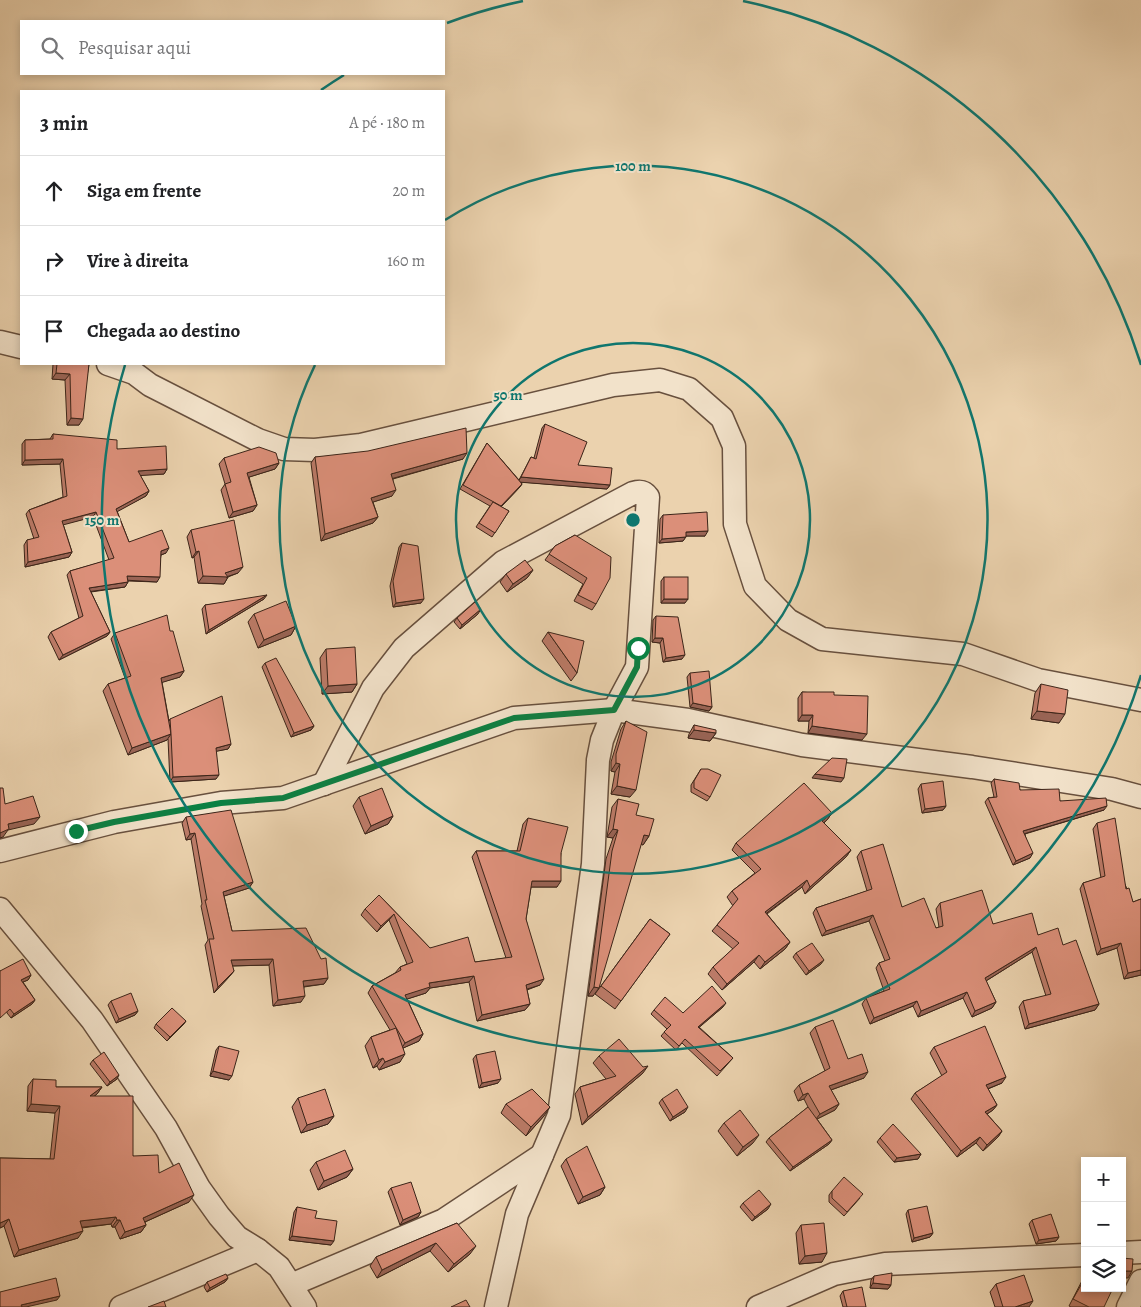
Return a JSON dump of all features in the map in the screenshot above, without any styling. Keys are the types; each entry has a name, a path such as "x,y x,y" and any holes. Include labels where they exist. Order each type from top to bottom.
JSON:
{"street":[{"path":"0,342 20,346"},
{"path":"111,365 134,373 158,390 258,440 284,449 315,450 361,445 614,385 660,380 689,389 722,418 734,446 735,524 755,586 788,620 822,639 963,654 1038,680 1141,700"},
{"path":"324,784 373,688 404,648 503,562 633,492 642,491 648,497 637,667 614,710 602,740 598,760 593,864 560,1115 517,1214 496,1307"},
{"path":"0,851 114,822 221,803 283,798 514,718 614,710 688,720 802,745 972,767 1112,789 1141,796"},
{"path":"0,909 92,1020 166,1128 199,1188 219,1216 237,1237 258,1250 279,1267 305,1307"},
{"path":"291,1285 444,1220 542,1155"},
{"path":"120,1307 258,1250"},
{"path":"1126,1253 1141,1252"},
{"path":"758,1307 834,1274 885,1264 1081,1255"},
{"path":"1128,1307 1141,1280"}],"building":[{"path":"57,365 89,365 83,419 71,418 70,374 56,373"},
{"path":"545,424 587,442 578,465 612,468 610,485 521,477 531,457 536,459"},
{"path":"466,428 467,453 391,474 396,490 371,498 378,517 325,534 315,457 368,451"},
{"path":"53,434 117,440 117,449 166,446 167,469 138,471 149,491 116,509 129,542 162,530 169,548 161,551 160,577 127,576 128,582 89,588 110,632 63,655 51,632 83,616 70,571 114,558 96,512 62,521 72,552 28,562 27,540 39,537 29,510 67,496 63,459 25,460 25,440 53,439"},
{"path":"487,443 522,484 501,506 463,485"},
{"path":"259,447 276,453 279,463 247,473 257,505 233,512 225,484 231,482 224,458"},
{"path":"493,502 509,511 495,533 479,523"},
{"path":"707,512 708,531 686,532 686,537 662,539 663,515"},
{"path":"234,520 243,567 225,573 228,577 203,576 199,551 196,552 191,530"},
{"path":"575,535 611,557 610,578 596,604 578,595 587,578 549,554 555,546"},
{"path":"402,543 418,546 424,599 396,603 393,581"},
{"path":"525,560 533,570 513,584 506,574"},
{"path":"664,577 688,577 688,599 664,599"},
{"path":"267,595 209,630 205,605"},
{"path":"286,601 296,626 264,640 254,614"},
{"path":"475,602 481,609 462,625 457,618"},
{"path":"167,615 170,631 173,631 184,671 161,678 171,734 132,748 108,684 131,676 115,633"},
{"path":"656,616 678,617 685,655 666,658 663,638 655,638"},
{"path":"548,632 584,641 577,673"},
{"path":"355,647 357,684 328,686 326,649"},
{"path":"276,658 314,726 294,733 265,663"},
{"path":"709,671 712,707 693,703 690,673"},
{"path":"1041,684 1068,690 1065,714 1037,711"},
{"path":"802,692 834,692 834,695 868,696 867,734 812,726 813,715 802,715"},
{"path":"222,696 231,744 216,748 219,775 173,777 170,719"},
{"path":"626,721 647,732 636,790 617,786 620,764 616,763 616,754"},
{"path":"694,725 716,730 716,733 694,730"},
{"path":"832,758 847,759 844,778 815,774"},
{"path":"701,769 708,769 721,775 710,797 694,788 694,781"},
{"path":"994,779 1019,783 1020,790 1059,789 1060,801 1106,798 1107,806 1023,831 1033,853 1016,861 988,798 997,797"},
{"path":"943,781 946,806 925,809 921,784"},
{"path":"804,783 832,813 822,821 851,850 810,887 807,880 765,912 790,942 765,962 759,955 727,984 713,967 739,943 717,925 738,899 732,891 761,869 736,843"},
{"path":"0,788 3,788 5,804 33,796 40,817 8,824 9,829 0,833"},
{"path":"382,788 393,816 371,826 359,797"},
{"path":"618,799 639,804 636,815 654,819 649,836 644,835 599,988 594,987 612,851 618,830 613,829"},
{"path":"231,810 253,882 223,892 232,931 306,928 321,959 326,958 328,978 303,981 305,996 278,1000 273,959 231,960 234,971 218,987 209,939 214,939 205,900 207,900 195,833 190,834 186,817"},
{"path":"528,818 568,827 561,853 561,881 532,881 526,919 544,979 526,985 530,1004 482,1015 474,976 429,983 430,987 405,995 423,1034 405,1043 372,986 401,970 400,967 413,962 394,914 381,926 365,909 379,895 430,948 468,937 475,962 512,957 476,851 520,851"},
{"path":"1115,818 1126,889 1129,888 1133,902 1141,899 1141,970 1128,973 1121,943 1101,949 1083,883 1105,876 1097,823"},
{"path":"883,844 902,907 924,898 936,928 943,926 940,903 982,890 993,924 1032,913 1038,935 1058,928 1063,945 1076,940 1099,1004 1029,1024 1023,1001 1051,994 1036,947 985,978 996,1002 975,1011 967,992 921,1011 917,1001 874,1018 866,998 890,989 879,963 890,959 873,915 826,931 816,908 872,889 861,851"},
{"path":"650,919 670,934 621,1001 601,986"},
{"path":"812,943 824,960 809,971 796,953"},
{"path":"23,959 31,975 21,980 35,1000 14,1014 10,1009 0,1018 0,971"},
{"path":"712,986 726,1003 698,1027 733,1058 720,1071 685,1039 679,1046 664,1032 671,1025 654,1010 665,997 683,1013"},
{"path":"131,993 138,1011 119,1019 111,1001"},
{"path":"172,1008 186,1021 170,1037 156,1024"},
{"path":"833,1020 848,1059 862,1054 868,1072 829,1086 839,1104 820,1114 808,1093 803,1095 799,1085 830,1068 815,1027"},
{"path":"985,1026 1006,1077 986,1085 997,1105 985,1112 1002,1131 987,1145 980,1137 961,1151 915,1093 947,1072 934,1047"},
{"path":"396,1028 405,1054 385,1062 383,1058 379,1060 371,1037"},
{"path":"619,1039 643,1067 648,1066 588,1117 580,1087 616,1076 599,1056"},
{"path":"219,1046 239,1051 232,1076 213,1071"},
{"path":"495,1051 501,1079 482,1083 476,1055"},
{"path":"104,1052 119,1075 110,1082 93,1060"},
{"path":"33,1079 56,1080 56,1087 102,1087 90,1096 133,1096 133,1156 158,1155 159,1173 179,1163 194,1195 143,1218 146,1225 125,1232 120,1220 117,1220 116,1217 80,1221 83,1231 19,1250 9,1219 0,1223 0,1158 54,1159 60,1106 31,1104"},
{"path":"325,1089 334,1116 307,1125 298,1098"},
{"path":"532,1089 550,1107 531,1127 506,1104"},
{"path":"677,1089 688,1107 673,1117 662,1099"},
{"path":"808,1107 832,1140 793,1167 769,1138"},
{"path":"740,1110 759,1135 743,1147 724,1123"},
{"path":"893,1124 921,1154 897,1158 880,1138"},
{"path":"587,1146 605,1187 583,1197 566,1159"},
{"path":"345,1150 353,1169 324,1181 316,1162"},
{"path":"844,1177 863,1194 847,1212 832,1198 832,1191"},
{"path":"411,1182 421,1212 403,1220 391,1188"},
{"path":"759,1190 771,1204 755,1217 743,1203"},
{"path":"927,1206 933,1233 914,1238 908,1210"},
{"path":"297,1207 317,1211 315,1218 337,1221 334,1241 292,1236"},
{"path":"1051,1214 1059,1237 1039,1240 1032,1220"},
{"path":"457,1223 476,1246 454,1264 436,1243 382,1270 376,1257"},
{"path":"824,1223 827,1253 805,1256 801,1225"},
{"path":"1126,1258 1133,1259 1132,1271 1126,1271"},
{"path":"892,1273 891,1285 873,1283 874,1276"},
{"path":"226,1274 228,1278 210,1288 207,1282"},
{"path":"1024,1275 1033,1301 1015,1307 1003,1307 996,1284"},
{"path":"56,1278 60,1296 21,1305 22,1307 0,1307 0,1292"},
{"path":"1081,1285 1081,1292 1111,1292 1104,1307 1089,1307 1073,1299"},
{"path":"862,1287 866,1307 847,1307 843,1291"},
{"path":"466,1300 470,1307 451,1307"},
{"path":"164,1301 166,1307 148,1307"}],"route":[{"path":"76,831 114,822 221,803 283,798 514,718 614,710 637,667 638,648"}]}
